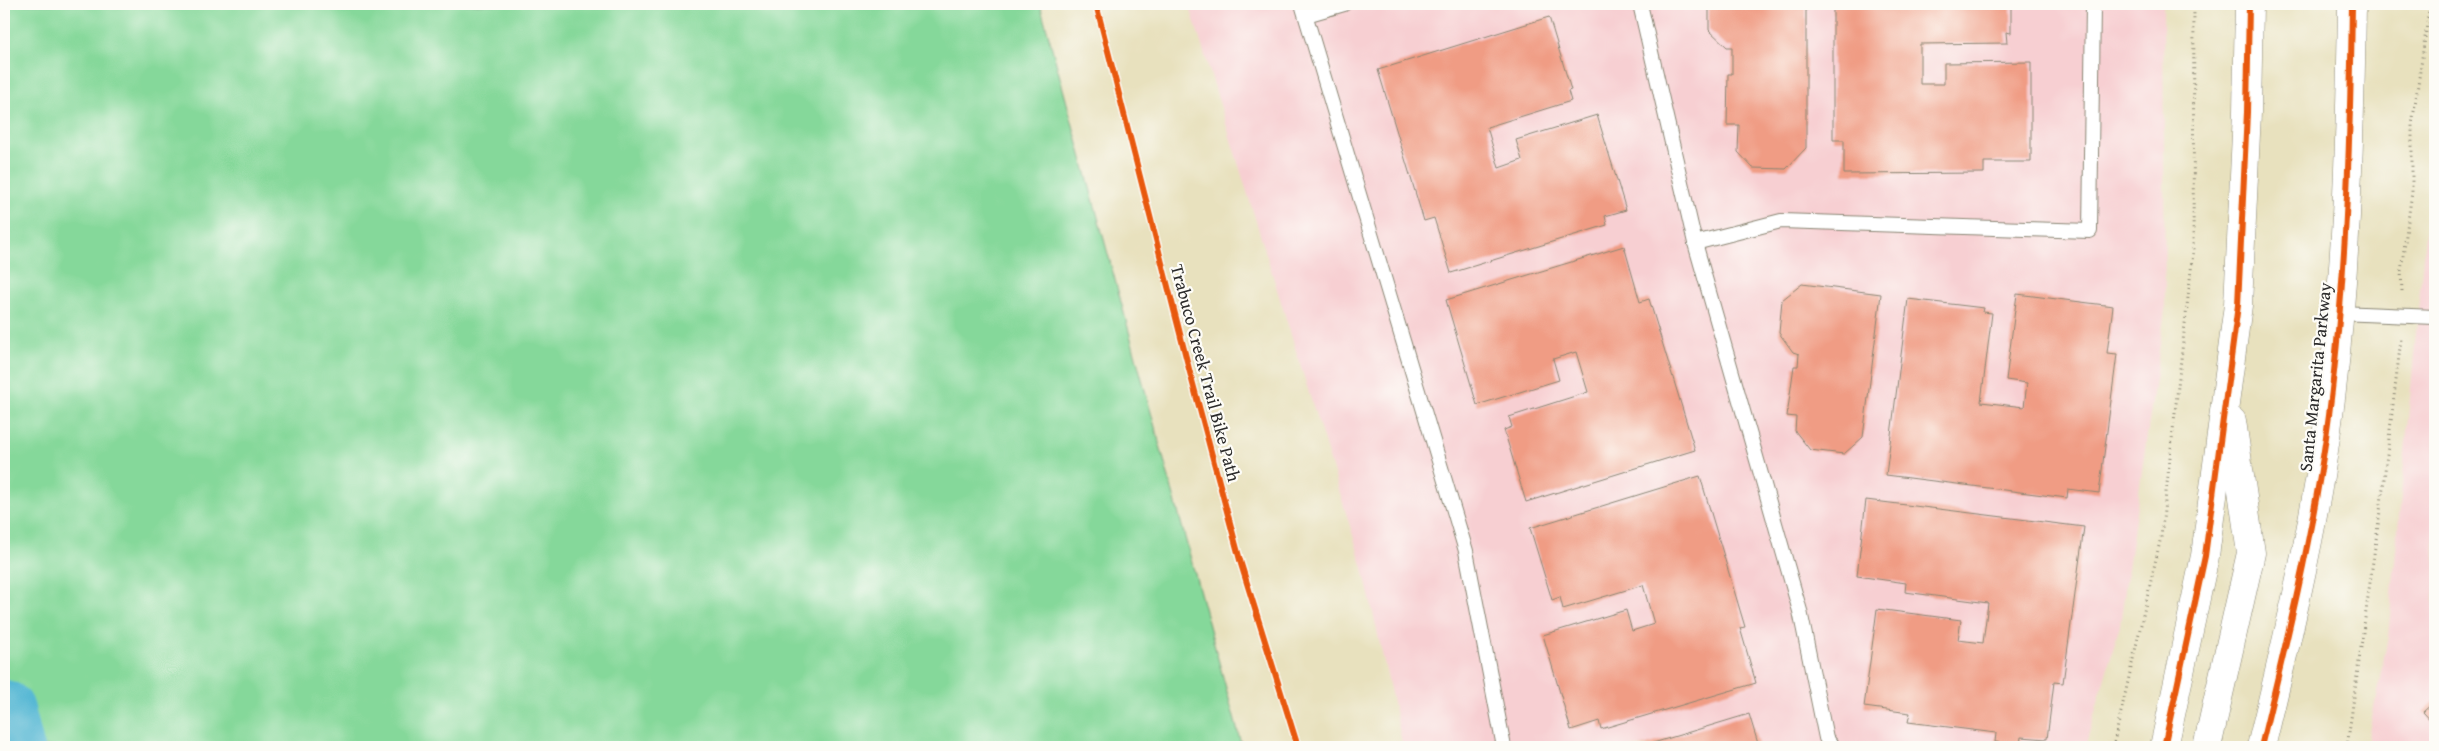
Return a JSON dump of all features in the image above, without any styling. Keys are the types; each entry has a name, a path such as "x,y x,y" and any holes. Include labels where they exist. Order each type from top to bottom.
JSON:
{"main road":[{"path":"2164,747 2205,556 2238,305 2247,112 2249,4"},
{"name":"Santa Margarita Parkway","path":"2261,747 2303,571 2326,436 2339,313 2350,154 2352,4"},
{"path":"2207,747 2251,553 2227,387"}],"lane":[{"path":"1344,4 1304,9 1466,551 1504,747"},
{"path":"1640,4 1695,243 1800,611 1826,738 1833,747"},
{"path":"1695,243 1782,221 2090,231 2093,4"},
{"path":"2339,313 2435,317"}],"path":[{"path":"2113,747 2161,537 2192,263 2194,4"},
{"path":"2347,747 2381,504 2404,316 2401,271 2412,192 2412,125 2430,4"}],"shaded area":[{"path":"1189,4 2163,4 2165,310 2120,625 2085,747 1403,747 1363,568"},
{"path":"2435,126 2435,747 2366,747 2388,637"}],"green space":[{"path":"4,4 1040,4 1242,747 4,747"}],"building":[{"path":"1709,4 1806,4 1806,148 1786,169 1753,168 1738,152 1739,125 1727,125 1728,74 1732,74 1732,47 1727,47 1709,30"},
{"path":"1833,4 2011,4 2011,33 2006,32 2007,43 1920,44 1920,84 1944,84 1944,63 2031,62 2031,162 1984,162 1984,173 1844,174 1844,140 1833,140"},
{"path":"1549,17 1571,90 1568,91 1571,101 1487,127 1499,168 1522,160 1516,140 1597,115 1626,210 1605,216 1607,225 1451,273 1434,218 1424,221 1378,70"},
{"path":"1624,246 1640,302 1649,299 1695,450 1526,502 1504,430 1512,427 1509,417 1588,392 1576,352 1553,359 1559,380 1477,405 1446,300"},
{"path":"1802,284 1881,294 1863,437 1844,454 1810,450 1795,431 1796,417 1787,416 1794,366 1798,366 1799,354 1793,352 1779,333 1782,300"},
{"path":"2017,294 2113,306 2107,353 2117,354 2099,493 2068,489 2067,498 1886,475 1908,299 1984,308 1983,312 1992,313 1981,402 2024,407 2027,383 2006,380"},
{"path":"1700,476 1745,627 1740,628 1756,683 1601,729 1599,721 1571,730 1543,635 1626,610 1632,631 1654,624 1643,585 1563,609 1560,597 1552,600 1530,528"},
{"path":"1866,500 2084,527 2063,683 2054,682 2047,739 2021,737 2020,745 1995,742 1996,733 1908,722 1910,713 1864,707 1877,609 1961,620 1958,640 1983,643 1988,603 1905,592 1906,583 1857,576"},
{"path":"2435,701 2435,725 2423,712"},
{"path":"1749,714 1759,747 1640,747"}],"waterway":[{"path":"4,711 13,747"}],"cycle path":[{"name":"Trabuco Creek Trail Bike Path","path":"1096,4 1241,564 1298,747"},
{"path":"2164,747 2205,556 2238,305 2247,112 2249,4"},
{"path":"2261,747 2289,631 2305,554 2320,476 2333,383 2346,221 2352,4"}]}
